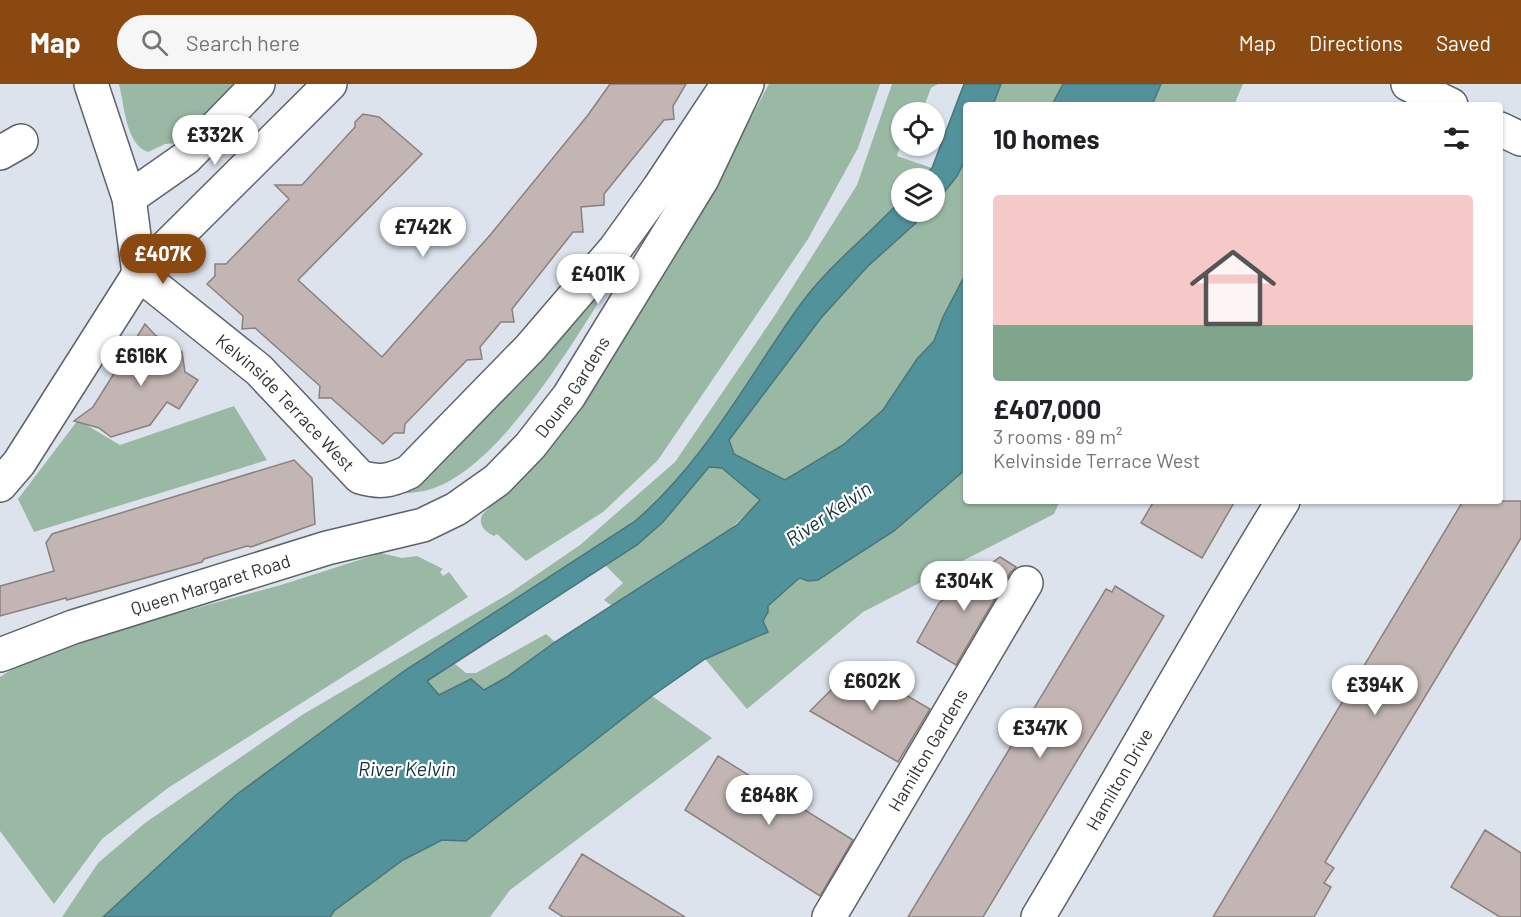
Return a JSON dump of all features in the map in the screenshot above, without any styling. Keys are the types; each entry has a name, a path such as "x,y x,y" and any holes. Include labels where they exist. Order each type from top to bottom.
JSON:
{"street":[{"path":"91,84 129,198 139,274"},
{"path":"129,198 186,158 258,84"},
{"path":"0,485 19,463 139,274 330,84"},
{"name":"Kelvinside Terrace West","path":"139,274 259,370 360,477 376,482 391,481 409,472 530,348 615,249 659,188 728,84"},
{"name":"Doune Gardens","path":"423,525 456,509 496,480 530,446 569,396 702,179 747,84"},
{"path":"1408,84 1445,102"},
{"name":"Hamilton Drive","path":"1038,917 1126,769 1205,628 1281,504"},
{"name":"Queen Margaret Road","path":"0,655 7,650 73,627 327,548 423,525"},
{"name":"Hamilton Gardens","path":"830,917 1026,583"}],"green space":[{"path":"119,84 233,84 180,143 165,144 148,152 141,148 130,133"},
{"path":"769,84 880,84 858,148 808,239 658,460 603,512 526,561 497,534 494,536 485,530 481,522 482,515 553,440 694,221"},
{"path":"892,84 938,84 931,88 926,102 891,102 891,156 932,168 891,168 891,212 661,499 634,522 404,671 236,795 103,917 62,917 98,863 145,823 302,715 510,593 580,545 675,462 775,315 857,185"},
{"path":"1001,84 1063,84 1054,102 994,102"},
{"path":"1161,84 1243,84 1235,102 1153,102"},
{"path":"963,162 963,279 943,317 934,341 883,410 843,445 785,481 734,454 729,440 821,318 868,266 917,222 945,222 945,190"},
{"path":"640,235 549,377 492,447 463,472 434,488 393,494"},
{"path":"234,406 267,460 34,532 18,499 78,420 120,445"},
{"path":"709,467 722,468 761,500 724,535 612,606 604,600 623,583 606,566 662,521"},
{"path":"963,472 963,504 1059,504 1054,514 863,612 747,709 705,659 768,632 763,621 768,613 767,606 797,580 800,578 818,580 894,531"},
{"path":"381,553 402,558 417,556 443,569 440,572 443,576 449,572 468,597 168,788 102,839 54,904 0,831 0,677 42,650 281,585"},
{"path":"546,634 555,642 507,677 483,690 471,679 439,695 427,681 455,664 466,673 476,673"},
{"path":"652,696 712,738 510,890 490,917 330,917 334,911 403,860 442,840 467,841"}],"water":[{"path":"964,84 1001,84 994,102 963,102 963,164 945,191 945,168 932,168 937,156 945,156 945,134"},
{"path":"1063,84 1161,84 1153,102 1054,102"},
{"name":"River Kelvin","path":"891,210 891,222 917,222 868,266 821,318 729,440 734,454 785,480 843,445 883,410 917,359 934,341 943,317 963,279 963,472 894,531 818,580 808,581 800,578 797,580 768,606 768,612 763,621 768,632 705,659 652,696 466,841 442,840 403,860 334,911 330,917 103,917 236,795 404,671 634,522 682,474 703,447 811,291","holes":["709,467 722,468 760,500 737,525 484,690 471,679 439,695 427,681 637,545 663,522"]}],"building":[{"path":"610,84 686,84 673,106 674,119 664,120 604,194 604,205 581,207 583,232 573,232 512,309 514,322 501,322 480,347 482,359 467,360 405,424 404,433 394,433 383,444 331,398 319,398 320,386 255,328 242,329 243,316 207,284 215,276 215,264 226,264 289,199 275,185 302,185 355,127 355,122 363,114 379,117 422,154 298,280 382,357 491,234 588,115"},
{"path":"145,324 155,335 182,352 185,372 198,380 179,409 167,402 150,425 111,437 99,428 74,421 93,407"},
{"path":"294,460 312,478 315,524 251,547 247,546 204,559 202,562 67,600 66,598 0,616 0,586 54,571 46,543 52,534"},
{"path":"1503,501 1521,501 1521,538 1325,862 1334,868 1324,883 1331,887 1314,917 1213,917 1461,504 1503,504"},
{"path":"1152,504 1233,504 1202,558 1141,523"},
{"path":"1000,557 1016,567 1010,573 956,665 917,642 939,603"},
{"path":"1115,586 1164,616 983,917 908,917 1106,589 1112,592"},
{"path":"849,662 930,709 898,762 810,711 835,686"},
{"path":"718,756 853,840 820,896 685,810"},
{"path":"1485,830 1521,853 1521,917 1500,917 1451,887"},
{"path":"582,854 685,917 563,917 549,908"}]}
